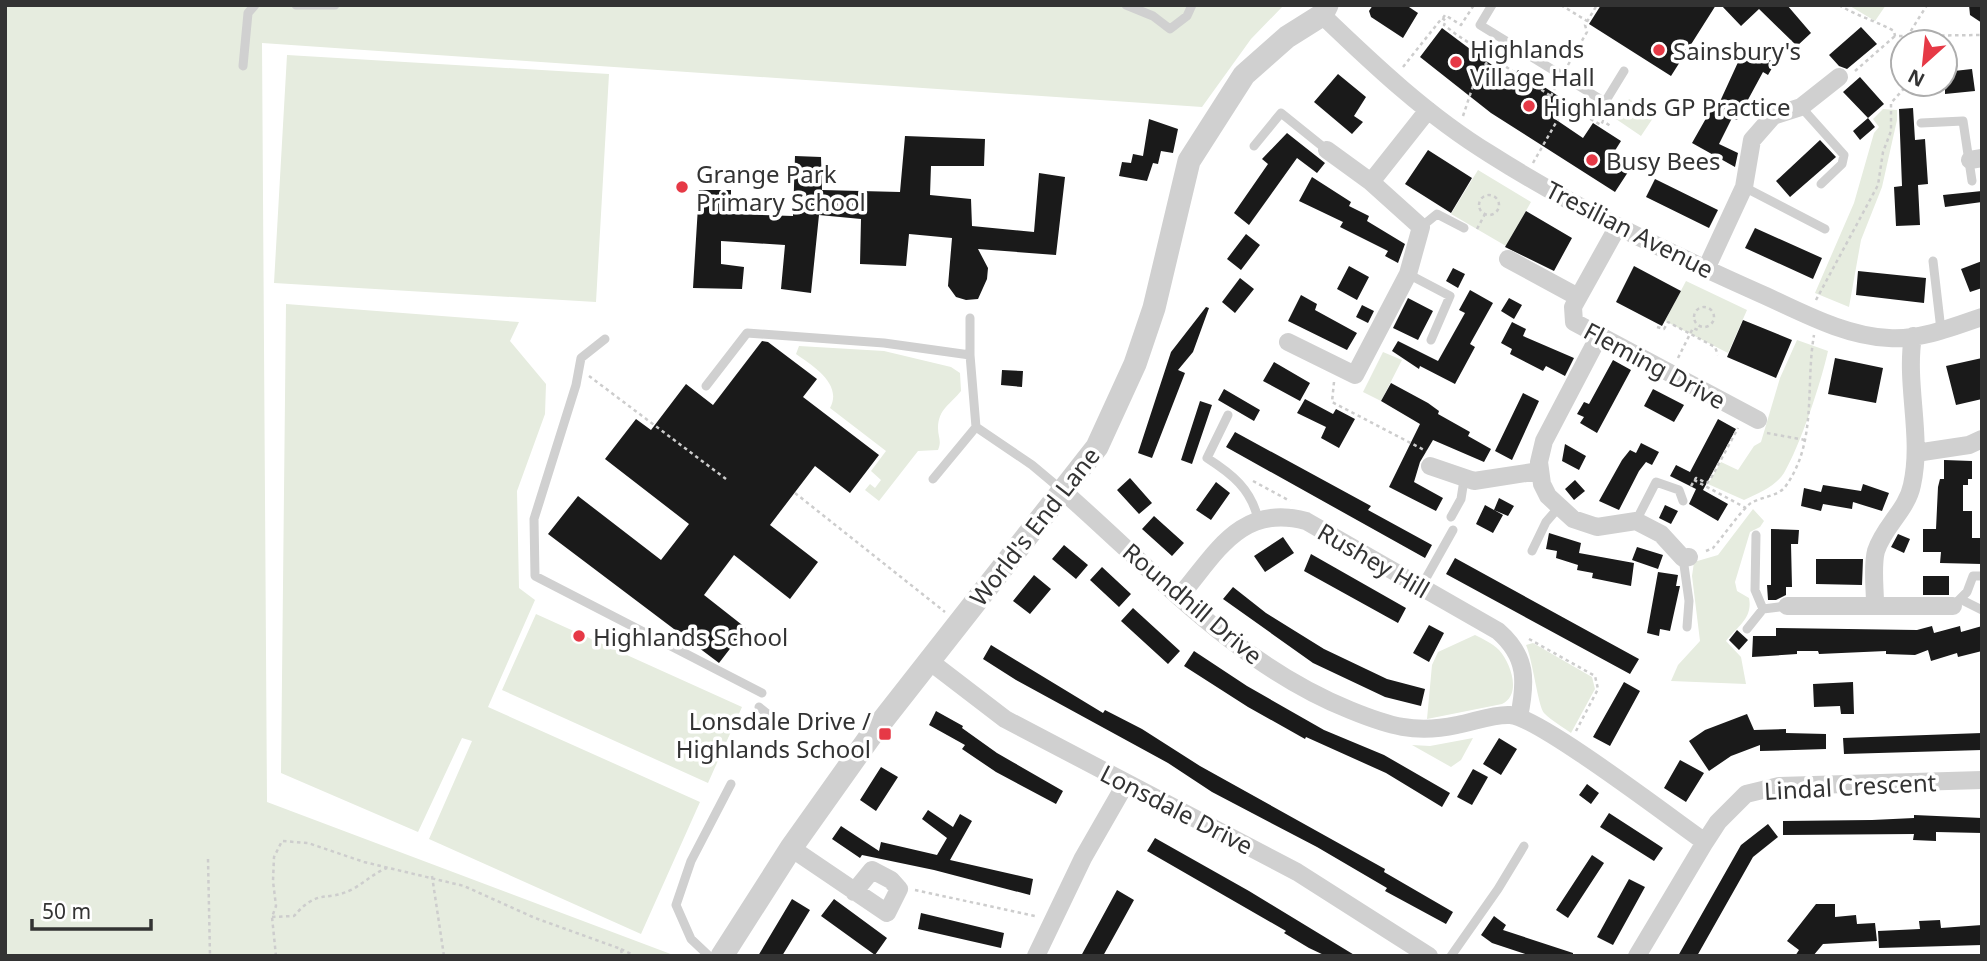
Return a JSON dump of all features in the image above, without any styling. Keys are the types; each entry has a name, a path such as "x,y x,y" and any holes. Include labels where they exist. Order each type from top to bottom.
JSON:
{"street":[{"name":"Tresilian Avenue","path":"1324,10 1392,81 1489,154 1618,226 1706,269 1838,327 1867,336 1891,339 1941,330 1982,317"},
{"name":"World's End Lane","path":"722,956 791,848 928,660 1064,492 1109,426 1135,364 1154,308 1189,161 1244,75 1287,37 1324,10"},
{"path":"1706,269 1744,187 1752,141 1757,133 1773,116 1801,107 1839,77"},
{"path":"1371,182 1428,110"},
{"path":"1288,342 1355,375 1408,274 1421,227 1371,182 1327,150"},
{"name":"Fleming Drive","path":"1618,226 1573,307 1574,322 1670,373 1754,424"},
{"path":"1508,259 1578,297"},
{"path":"1875,604 1876,552 1893,519 1905,504 1912,487 1916,453 1909,360 1913,335"},
{"path":"1599,336 1544,440 1539,471 1545,490 1573,519 1597,527 1636,521 1661,534 1686,558"},
{"path":"1916,453 1969,445 1982,439"},
{"path":"1430,466 1464,480 1539,471"},
{"name":"Roundhill Drive","path":"1064,492 1219,632 1302,689 1390,725 1420,731 1500,716 1519,717"},
{"name":"Rushey Hill","path":"1258,519 1279,516 1294,518 1321,529 1499,631 1513,646"},
{"path":"1179,597 1229,537 1258,519"},
{"path":"1787,606 1957,602"},
{"path":"1513,646 1525,671 1519,717 1568,746 1705,842"},
{"name":"Lonsdale Drive","path":"928,660 1005,719 1297,872 1429,956"},
{"name":"Lindal Crescent","path":"1637,956 1705,842 1735,803 1758,789 1982,780"},
{"path":"1035,956 1126,783"},
{"path":"791,848 854,892 887,913 899,889 891,880 872,870 854,892"}],"lane":[{"path":"243,66 248,13 255,5"},
{"path":"296,5 335,5"},
{"path":"1126,5 1153,16 1170,29 1187,16 1192,5"},
{"path":"1492,5 1480,25 1605,102 1624,71"},
{"path":"1801,107 1845,157 1842,164 1821,184"},
{"path":"1254,146 1281,113 1327,150"},
{"path":"1921,123 1962,121 1976,159 1972,181"},
{"path":"1744,187 1825,229"},
{"path":"1421,227 1437,214 1464,228"},
{"path":"1933,261 1941,330"},
{"path":"1408,274 1450,296 1431,340"},
{"path":"933,479 976,427 970,318"},
{"path":"706,386 747,333 884,343 970,355"},
{"path":"605,339 581,358 534,519 535,576 762,693"},
{"path":"1228,415 1207,458 1243,486 1258,519"},
{"path":"976,427 1032,465 1064,492"},
{"path":"1451,517 1461,499 1464,480"},
{"path":"1636,521 1656,482 1679,490 1683,500"},
{"path":"1532,551 1546,522 1559,507"},
{"path":"1421,587 1453,530"},
{"path":"1756,535 1755,590 1763,609"},
{"path":"1686,558 1689,601 1687,627"},
{"path":"1982,576 1973,576 1957,602 1982,610"},
{"path":"1747,629 1763,609 1787,606"},
{"path":"759,707 784,727"},
{"path":"709,956 691,939 676,905 691,861 731,784"},
{"path":"1451,956 1498,889 1524,846"}],"path":[{"path":"1392,81 1445,15 1461,25 1474,5"},
{"path":"1562,5 1587,22"},
{"path":"1839,5 1847,7 1862,19 1889,28"},
{"path":"1913,28 1927,5"},
{"path":"1443,18 1446,21 1444,25 1551,96"},
{"path":"1959,36 1982,34"},
{"path":"1839,77 1852,73 1889,42"},
{"path":"1455,130 1467,110 1476,77 1490,57"},
{"path":"1812,307 1832,264 1875,192 1883,152 1891,131 1891,103 1895,98"},
{"path":"1566,105 1598,124 1601,125 1603,121 1612,127"},
{"path":"1489,195 1495,197 1499,205 1497,211 1489,215 1483,212 1481,200 1489,195"},
{"path":"1670,373 1693,328 1698,330 1700,326 1712,323 1714,317 1710,309 1703,307 1696,312 1696,321 1700,326"},
{"path":"1657,327 1664,329 1668,322 1715,346 1718,355"},
{"path":"1686,558 1713,548 1749,504 1783,490 1809,432 1809,365 1815,328"},
{"path":"579,368 726,479"},
{"path":"1342,368 1334,383 1332,402 1430,453 1430,466"},
{"path":"1694,480 1707,483 1754,424 1805,440"},
{"path":"1694,480 1746,508"},
{"path":"1679,490 1690,488 1694,480"},
{"path":"1243,486 1250,481 1258,482 1282,495 1290,501 1294,518"},
{"path":"794,493 958,623"},
{"path":"1513,646 1525,639 1533,640 1595,676 1598,689 1568,746"},
{"path":"276,956 272,916 276,906 274,857 282,841 307,844 388,867 432,876 635,956"},
{"path":"208,859 210,956"},
{"path":"272,916 294,916 307,900 353,889 371,874 388,867"},
{"path":"432,876 444,956"},
{"path":"899,889 907,887 1052,920"},
{"path":"621,949 622,956"}],"shaded area":[{"path":"5,5 1284,5 1251,39 1202,107 262,43 267,802 676,956 5,956"},
{"path":"1851,5 1886,5 1875,21 1850,6"},
{"path":"287,55 609,74 596,302 274,283"},
{"path":"1629,99 1655,115 1641,136 1616,119"},
{"path":"1883,109 1897,110 1897,120 1882,187 1861,240 1849,307 1815,293 1854,203 1874,133 1879,127 1873,119"},
{"path":"1478,170 1531,202 1506,246 1451,214"},
{"path":"1686,281 1747,310 1728,353 1665,321"},
{"path":"286,304 519,322 510,341 546,384 545,414 517,491 519,588 535,600 488,707 700,802 641,934 429,839 472,741 462,738 418,832 281,773"},
{"path":"1797,340 1828,351 1797,447 1781,478 1744,500 1708,484 1721,462 1738,470 1754,446 1761,442 1780,378"},
{"path":"799,346 884,351 951,367 960,373 961,391 940,416 938,450 918,451 879,501 865,490 870,484 875,488 881,480 871,471 886,451 830,408 833,391 818,370 796,354"},
{"path":"1383,352 1402,360 1381,401 1363,392"},
{"path":"1753,509 1764,521 1760,527 1750,532 1735,582 1737,591 1749,598 1749,611 1744,621 1726,641 1741,657 1746,684 1671,681 1678,665 1700,641 1692,576 1694,562 1718,555"},
{"path":"536,614 742,707 708,783 502,690"},
{"path":"1475,635 1493,645 1503,656 1512,678 1512,694 1502,704 1427,719 1432,665 1438,652"},
{"path":"1533,643 1592,677 1595,689 1571,733 1547,716 1542,709 1526,645"},
{"path":"1473,738 1461,760 1451,767 1412,745 1430,746"}],"building":[{"path":"1373,5 1406,5 1418,13 1403,38 1371,17 1369,11"},
{"name":"Sainsbury's","path":"1601,5 1716,5 1671,76 1589,24"},
{"path":"1721,5 1787,5 1811,33 1797,46 1759,9 1741,26"},
{"path":"1969,5 1982,5 1982,23 1970,15"},
{"path":"1861,27 1877,44 1847,69 1839,66 1829,55"},
{"path":"1442,28 1470,49 1474,45 1489,57 1486,61 1513,78 1518,70 1566,101 1555,119 1583,138 1593,123 1621,141 1611,157 1630,169 1615,192 1491,113 1420,57"},
{"path":"1745,47 1775,63 1768,75 1763,72 1737,120 1732,118 1719,144 1738,153 1735,167 1692,143 1713,106 1717,108"},
{"path":"1972,69 1975,91 1959,93 1959,70"},
{"path":"1338,74 1366,97 1354,116 1363,122 1352,134 1314,102"},
{"path":"1860,77 1884,104 1868,118 1843,92"},
{"path":"1913,108 1915,140 1925,139 1928,184 1918,185 1920,225 1896,226 1894,187 1902,186 1899,109"},
{"path":"1868,118 1875,127 1860,140 1853,131"},
{"path":"1149,119 1178,129 1173,153 1161,151 1158,164 1153,163 1147,181 1119,176 1122,162 1131,163 1133,154 1143,156"},
{"path":"1287,133 1325,163 1317,173 1297,158 1249,225 1234,213 1268,164 1262,159"},
{"path":"905,136 985,139 984,166 931,166 930,195 971,199 972,226 1034,232 1039,173 1065,177 1056,255 978,249 988,268 987,279 978,299 966,300 956,297 948,286 952,238 909,234 906,266 860,264 861,219 819,215 811,293 781,289 785,245 721,241 721,264 744,267 742,289 693,288 699,190 731,190 731,214 793,216 795,156 821,157 822,190 900,192"},
{"path":"1820,140 1836,157 1790,197 1776,181"},
{"path":"1428,150 1472,178 1451,213 1405,184"},
{"path":"1312,177 1351,202 1349,206 1369,216 1367,221 1405,244 1398,263 1385,256 1388,251 1340,227 1343,222 1299,201"},
{"path":"1655,179 1718,210 1709,228 1646,197"},
{"path":"1982,191 1982,202 1945,207 1943,195"},
{"path":"1526,211 1572,238 1554,271 1505,247"},
{"path":"1755,228 1822,258 1813,279 1745,248"},
{"path":"1246,234 1260,245 1241,270 1227,259"},
{"path":"1982,261 1982,288 1970,292 1961,269"},
{"path":"1349,266 1369,277 1357,300 1337,289"},
{"path":"1634,266 1681,291 1662,326 1616,302"},
{"path":"1453,268 1465,274 1458,288 1446,281"},
{"path":"1858,271 1926,278 1924,303 1856,295"},
{"path":"1240,278 1254,289 1235,313 1222,302"},
{"path":"1470,290 1493,303 1470,344 1475,347 1455,384 1420,366 1419,369 1392,351 1398,341 1438,361 1465,313 1459,310"},
{"path":"1301,295 1317,304 1315,310 1357,333 1347,350 1288,321"},
{"path":"1408,298 1433,311 1418,340 1393,328"},
{"path":"1509,298 1522,305 1514,319 1501,311"},
{"path":"1362,305 1374,311 1368,323 1356,317"},
{"path":"1206,307 1209,308 1193,352 1178,370 1185,373 1152,458 1138,453 1171,352"},
{"path":"1743,320 1792,340 1776,378 1727,357"},
{"path":"1512,322 1526,329 1523,336 1574,358 1565,376 1546,366 1543,371 1510,354 1512,349 1501,343"},
{"path":"762,341 768,342 817,379 803,397 879,455 850,493 815,466 770,525 818,562 790,599 734,555 704,595 746,628 719,663 548,534 578,496 661,560 689,524 605,459 636,419 651,430 686,384 713,405"},
{"path":"1835,358 1883,368 1876,403 1828,394"},
{"path":"1982,358 1982,399 1956,405 1946,366"},
{"path":"1613,360 1631,370 1597,433 1580,423 1584,417 1577,414 1584,402 1589,404"},
{"path":"1274,362 1310,383 1300,401 1263,381"},
{"path":"1002,370 1023,371 1022,387 1001,385"},
{"path":"1391,383 1428,403 1439,411 1438,414 1470,432 1468,436 1491,449 1484,462 1433,440 1420,462 1414,482 1443,498 1436,511 1389,487 1420,424 1381,401"},
{"path":"1224,389 1260,410 1254,421 1218,400"},
{"path":"1653,389 1684,405 1674,422 1644,406"},
{"path":"1523,393 1539,401 1512,460 1495,451"},
{"path":"1305,399 1333,414 1336,409 1355,419 1339,448 1321,438 1326,427 1297,413"},
{"path":"1200,401 1212,405 1192,464 1181,460"},
{"path":"1718,419 1736,429 1703,490 1728,504 1718,521 1689,504 1696,489 1670,476 1676,465 1690,472"},
{"path":"1235,432 1371,506 1368,510 1432,545 1425,558 1226,447"},
{"path":"1641,443 1659,452 1652,465 1646,462 1639,471 1619,510 1599,501 1622,460 1630,450 1636,453"},
{"path":"1565,444 1586,456 1579,470 1562,461"},
{"path":"1944,460 1972,461 1972,479 1968,479 1968,485 1963,485 1963,511 1972,511 1972,538 1982,538 1982,564 1940,563 1941,552 1923,552 1923,529 1936,529 1938,487 1940,479 1944,479"},
{"path":"1130,478 1152,503 1139,514 1117,490"},
{"path":"1575,480 1585,491 1574,500 1565,489"},
{"path":"1216,482 1230,493 1211,520 1196,510"},
{"path":"1863,484 1889,493 1882,511 1853,502 1852,509 1823,504 1821,511 1801,506 1804,488 1821,492 1823,485 1861,491"},
{"path":"1499,498 1514,506 1508,516 1494,510"},
{"path":"1485,505 1503,515 1493,533 1476,524"},
{"path":"1665,505 1678,511 1671,524 1659,518"},
{"path":"1154,516 1184,543 1172,556 1142,529"},
{"path":"1771,529 1799,530 1798,544 1791,544 1792,587 1786,587 1786,595 1776,600 1768,600 1767,585 1771,585"},
{"path":"1549,533 1581,543 1579,553 1634,563 1631,586 1592,578 1593,573 1577,570 1578,565 1556,558 1557,551 1546,549"},
{"path":"1898,534 1910,539 1904,553 1891,547"},
{"path":"1283,537 1294,553 1265,572 1254,556"},
{"path":"1064,545 1088,565 1076,579 1052,559"},
{"path":"1637,547 1663,555 1658,569 1632,560"},
{"path":"1311,554 1406,608 1398,623 1304,571"},
{"path":"1455,558 1639,659 1630,674 1446,574"},
{"path":"1816,559 1863,559 1862,585 1816,584"},
{"path":"1102,567 1131,594 1119,607 1090,580"},
{"path":"1658,572 1678,575 1676,586 1680,586 1670,631 1660,629 1659,636 1647,633"},
{"path":"1034,575 1051,589 1030,614 1013,601"},
{"path":"1923,576 1949,576 1949,595 1923,595"},
{"path":"1233,587 1266,613 1324,649 1387,679 1425,689 1421,706 1385,697 1313,663 1223,599"},
{"path":"1133,608 1180,651 1168,664 1121,621"},
{"path":"1429,625 1444,633 1429,662 1413,653"},
{"path":"1932,626 1934,633 1960,626 1961,632 1982,626 1982,651 1958,657 1957,653 1931,661 1928,650 1915,655 1886,654 1886,651 1819,654 1818,651 1797,651 1797,654 1752,657 1753,636 1776,636 1776,628 1917,630"},
{"path":"1737,630 1748,640 1739,650 1729,640"},
{"path":"991,645 1103,713 1105,710 1142,729 1200,766 1385,869 1384,872 1453,912 1446,924 1385,891 1387,888 1317,847 1212,792 1168,763 1016,680 983,659"},
{"path":"1194,651 1247,686 1324,730 1384,755 1450,793 1442,807 1386,773 1306,737 1305,739 1248,707 1184,666"},
{"path":"1624,682 1640,691 1610,746 1593,737"},
{"path":"1853,682 1854,714 1841,714 1840,706 1814,707 1813,684"},
{"path":"936,711 963,726 962,728 997,753 1063,791 1056,804 996,772 962,749 965,745 929,725"},
{"path":"1747,714 1754,730 1786,729 1786,733 1826,734 1826,749 1760,751 1760,745 1731,756 1709,771 1689,741 1705,730"},
{"path":"1982,733 1982,750 1844,754 1843,738"},
{"path":"1499,738 1517,749 1501,775 1483,764"},
{"path":"1680,760 1704,773 1686,802 1664,788"},
{"path":"881,767 898,777 876,811 860,800"},
{"path":"1473,769 1488,777 1472,805 1457,797"},
{"path":"1587,784 1599,793 1591,804 1579,795"},
{"path":"928,810 953,827 960,814 972,821 950,860 1033,879 1030,895 934,870 862,855 860,858 832,839 841,826 879,851 881,842 937,855 947,838 922,819"},
{"path":"1609,813 1663,848 1654,861 1600,827"},
{"path":"1914,815 1982,818 1982,833 1936,832 1936,841 1913,840 1914,834 1783,835 1783,821 1872,820 1914,818"},
{"path":"1768,824 1778,837 1753,857 1697,956 1678,956 1741,845"},
{"path":"1155,838 1356,956 1326,956 1309,948 1284,933 1286,931 1147,851"},
{"path":"1592,855 1604,863 1568,918 1556,910"},
{"path":"1629,879 1645,887 1613,945 1597,937"},
{"path":"1117,890 1134,900 1103,956 1081,956"},
{"path":"792,899 810,910 782,956 758,956"},
{"path":"834,899 887,938 875,955 821,916"},
{"path":"1816,904 1835,904 1835,917 1856,915 1857,924 1875,923 1877,941 1823,944 1813,956 1795,956 1799,950 1787,941"},
{"path":"921,913 1004,933 1001,948 918,929"},
{"path":"1494,916 1506,925 1503,930 1573,953 1573,956 1531,956 1492,943 1481,935"},
{"path":"1940,920 1941,928 1982,925 1982,945 1879,948 1878,931 1920,929 1919,921"}],"place":[{"name":"Sainsbury's","path":"1659,50"},
{"name":"Highlands Village Hall","path":"1456,62"},
{"name":"Highlands GP Practice","path":"1529,106"},
{"name":"Busy Bees","path":"1592,160"},
{"name":"Grange Park Primary School","path":"682,187"},
{"name":"Highlands School","path":"579,636"},
{"name":"Lonsdale Drive / Highlands School","path":"885,734"}]}
